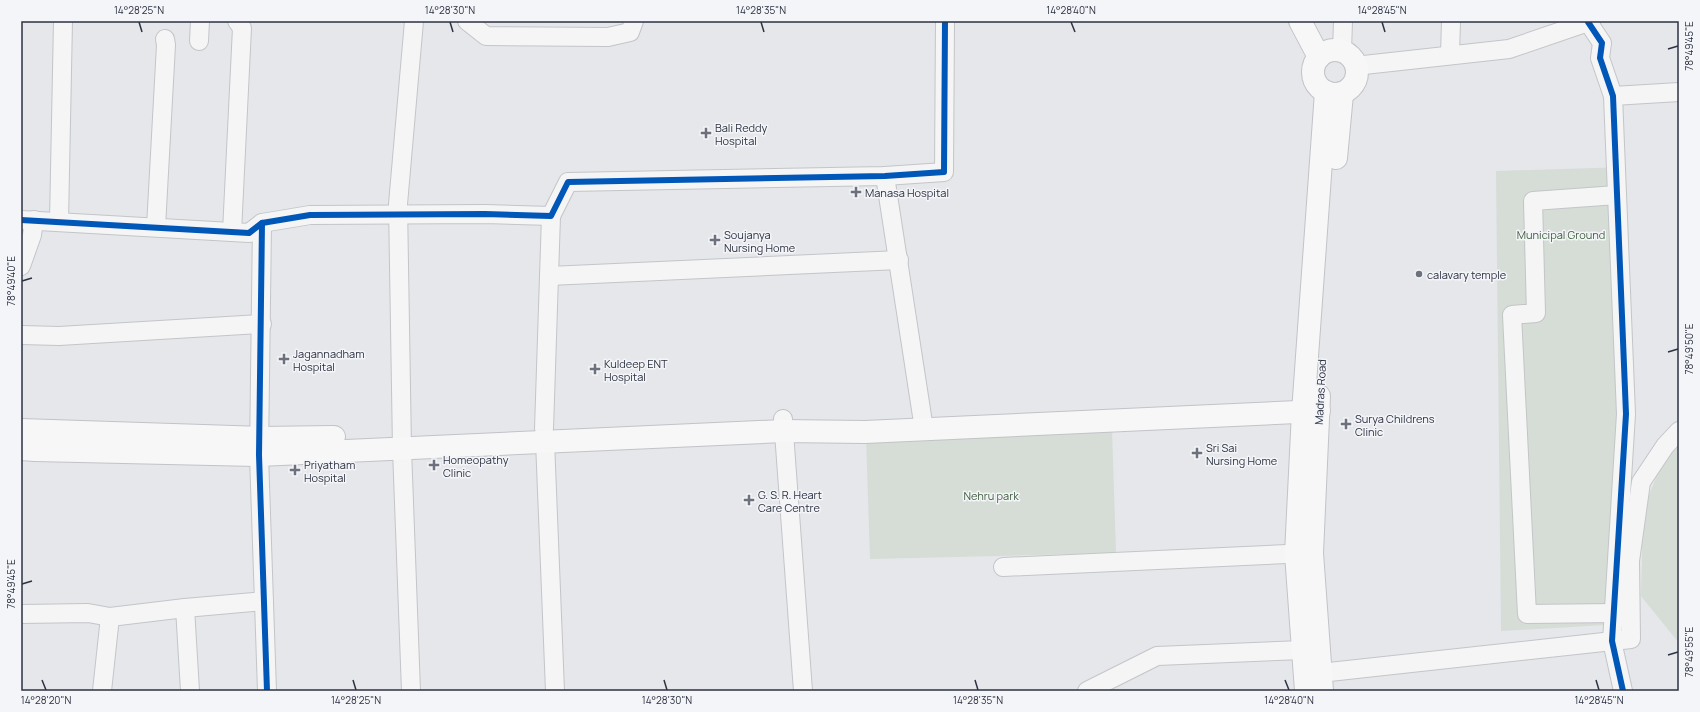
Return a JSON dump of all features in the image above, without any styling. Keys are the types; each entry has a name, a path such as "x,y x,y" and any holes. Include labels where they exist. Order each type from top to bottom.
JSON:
{"main road":[{"path":"1300,21 1331,53 1351,57 1355,63 1357,70 1354,85 1334,93 1316,84 1313,70 1331,53"},
{"path":"1316,21 1331,53"},
{"name":"Madras Road","path":"1321,682 1304,554 1311,406 1334,93"},
{"path":"21,449 35,450 402,443 545,435 783,425 865,432 923,422 1311,406"},
{"path":"21,430 260,446"},
{"path":"1304,554 1303,650 1306,691"}],"street":[{"path":"59,221 63,21"},
{"path":"199,41 200,21"},
{"path":"232,232 242,28 237,21"},
{"path":"412,691 402,443 398,216 414,21"},
{"path":"467,21 486,36 608,37 630,32 634,21"},
{"path":"555,691 545,435 549,276 551,216 568,182 885,176 944,172 945,21"},
{"path":"1331,53 1343,21"},
{"path":"1450,55 1452,21"},
{"path":"1364,65 1509,49 1590,22 1602,43 1600,58 1613,96 1626,414 1612,641 1623,691"},
{"path":"156,227 166,46 165,39"},
{"path":"1613,96 1679,92"},
{"path":"885,176 923,422"},
{"path":"1614,613 1527,614 1512,315 1536,313 1532,201 1617,195"},
{"path":"21,266 32,235 27,220 249,233 262,223 310,215 398,216 485,214 551,216"},
{"path":"262,223 260,446 267,691"},
{"path":"549,276 899,260"},
{"path":"21,335 59,336 262,324"},
{"path":"783,425 803,691"},
{"path":"1321,682 1631,639 1630,560 1641,482 1665,446 1679,431"},
{"path":"1003,567 1304,554"},
{"path":"21,614 88,614 110,617 185,608 264,602"},
{"path":"185,608 190,691"},
{"path":"102,691 110,617"},
{"path":"1087,691 1110,678 1157,656 1303,650"}],"green space":[{"name":"Municipal Ground","path":"1626,167 1622,624 1501,631 1496,171"},
{"name":"Nehru park","path":"1112,430 1116,553 870,559 866,436"},
{"path":"1679,440 1679,643 1641,596 1643,511 1660,467"}],"cycle path":[{"path":"262,223 310,215 485,214 551,216 568,182 885,176 944,172 945,21"},
{"path":"1588,22 1602,43 1600,58 1613,96 1626,414 1612,641 1623,691"},
{"path":"21,220 249,233 262,223 259,455 267,691"}],"place":[{"name":"Bali Reddy Hospital","path":"706,133"},
{"name":"Manasa Hospital","path":"856,192"},
{"name":"Soujanya Nursing Home","path":"715,240"},
{"name":"calavary temple","path":"1419,274"},
{"name":"Jagannadham Hospital","path":"284,359"},
{"name":"Kuldeep ENT Hospital","path":"595,369"},
{"name":"Surya Childrens Clinic","path":"1346,424"},
{"name":"Sri Sai Nursing Home","path":"1197,453"},
{"name":"Homeopathy Clinic","path":"434,465"},
{"name":"Priyatham Hospital","path":"295,470"},
{"name":"G. S. R. Heart Care Centre","path":"749,500"}]}
